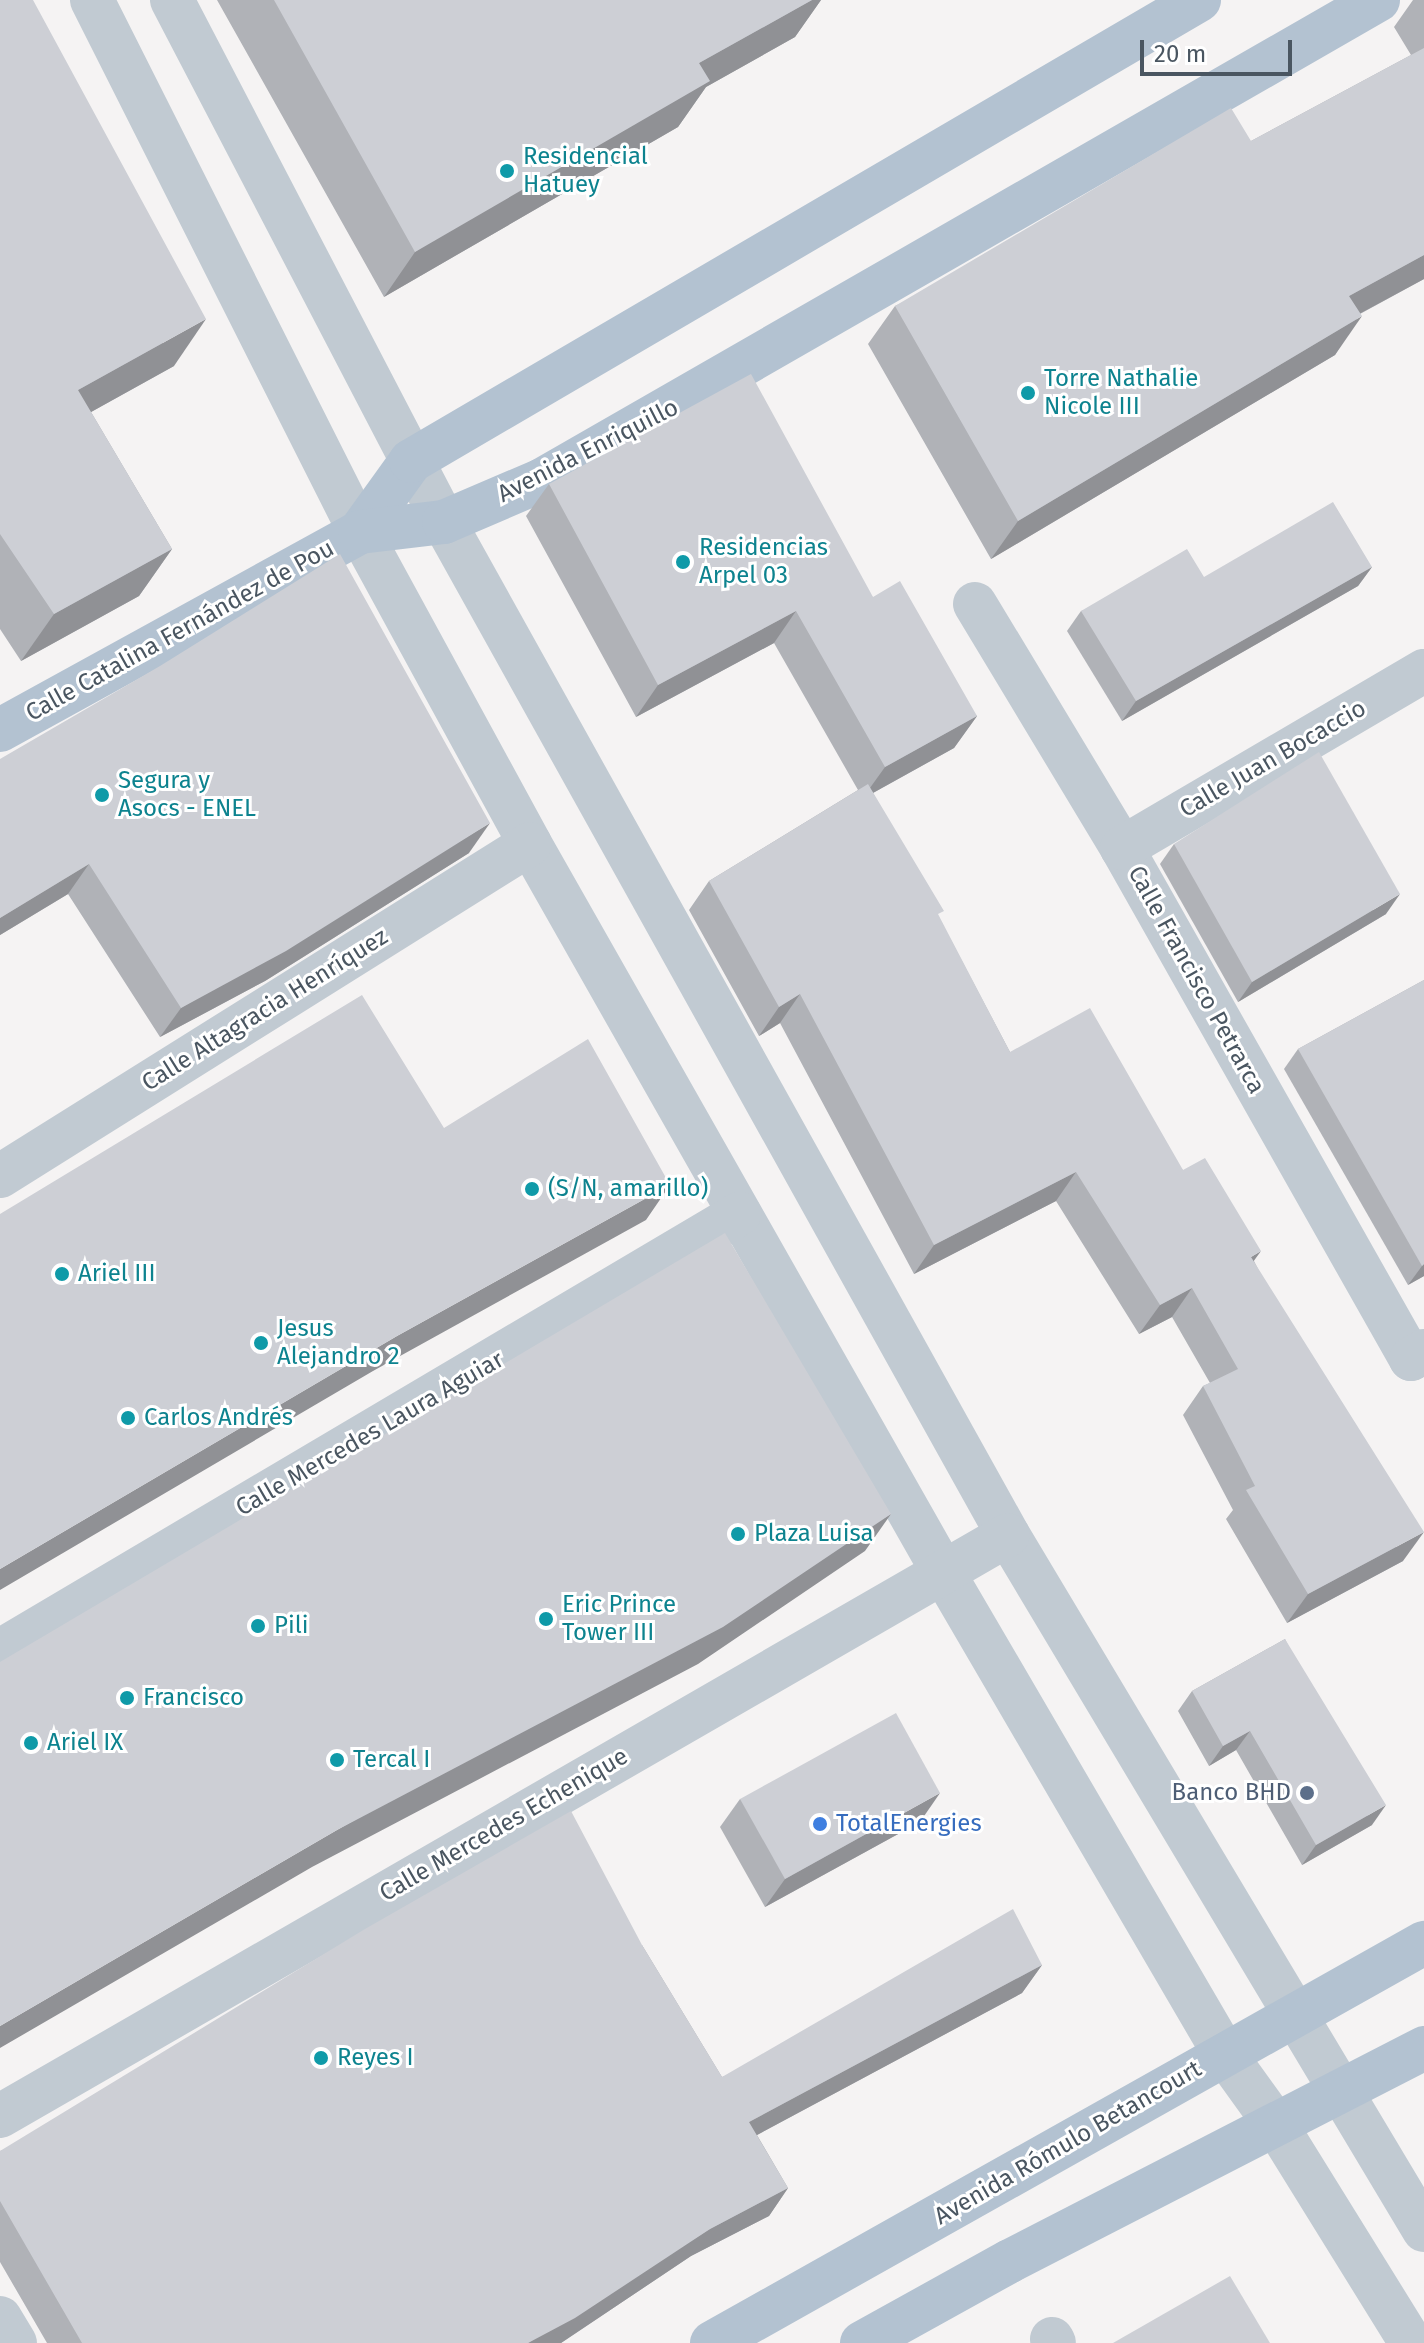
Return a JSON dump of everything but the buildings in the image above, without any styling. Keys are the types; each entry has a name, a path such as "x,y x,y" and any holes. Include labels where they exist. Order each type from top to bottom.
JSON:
{"main road":[{"path":"360,532 411,461 1199,0"},
{"name":"Avenida Enriquillo","path":"360,532 444,522 542,480 680,404 1378,0"},
{"name":"Calle Catalina Fernández de Pou","path":"2,724 360,532"},
{"name":"Avenida Rómulo Betancourt","path":"712,2343 834,2279 1224,2053 1424,1943"},
{"path":"862,2343 1010,2261 1344,2092 1424,2048"}],"street":[{"path":"92,0 360,532 530,844 943,1572 1224,2053 1276,2125 1411,2343"},
{"path":"172,0 444,522 1008,1535 1297,2013 1424,2230"},
{"name":"Calle Francisco Petrarca","path":"975,604 1122,848 1417,1355"},
{"name":"Calle Juan Bocaccio","path":"1122,848 1424,671"},
{"name":"Calle Altagracia Henríquez","path":"0,1176 530,844"},
{"name":"Calle Mercedes Laura Aguiar","path":"0,1651 739,1214"},
{"name":"Calle Mercedes Echenique","path":"0,2116 1008,1535"},
{"path":"0,2318 15,2343"}],"place":[{"name":"Residencial Hatuey","path":"507,171"},
{"name":"Torre Nathalie Nicole III","path":"1028,393"},
{"name":"Residencias Arpel 03","path":"683,562"},
{"name":"Segura y Asocs - ENEL","path":"102,795"},
{"name":"(S/N, amarillo)","path":"532,1189"},
{"name":"Ariel III","path":"62,1274"},
{"name":"Jesus Alejandro 2","path":"261,1343"},
{"name":"Carlos Andrés","path":"128,1418"},
{"name":"Plaza Luisa","path":"738,1534"},
{"name":"Eric Prince Tower III","path":"546,1619"},
{"name":"Pili","path":"258,1626"},
{"name":"Francisco","path":"127,1698"},
{"name":"Ariel IX","path":"31,1743"},
{"name":"Tercal I","path":"337,1760"},
{"name":"Banco BHD","path":"1307,1793"},
{"name":"TotalEnergies","path":"820,1824"},
{"name":"Reyes I","path":"321,2058"}]}
